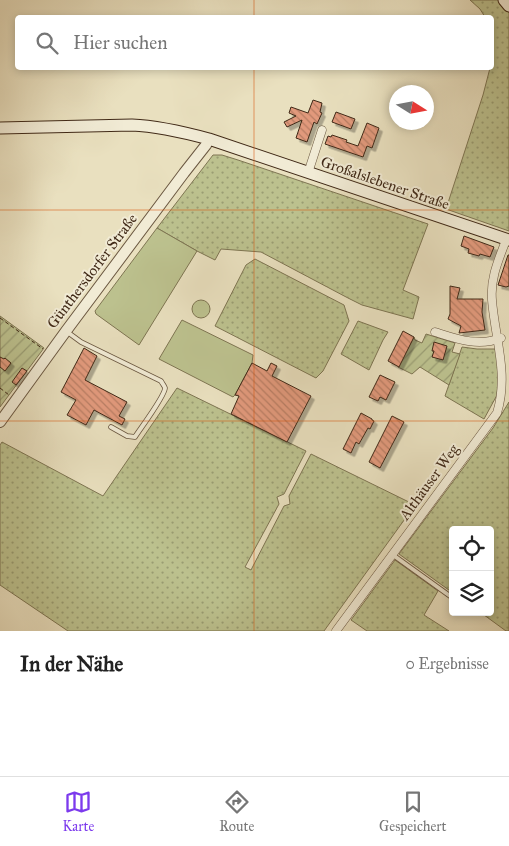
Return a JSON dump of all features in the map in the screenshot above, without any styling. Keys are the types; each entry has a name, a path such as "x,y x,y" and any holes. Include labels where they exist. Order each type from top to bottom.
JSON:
{"main road":[{"path":"504,0 509,6"},
{"name":"Großalslebener Straße","path":"0,128 145,125 175,130 208,139 508,240"}],"street":[{"path":"308,173 322,130"},
{"name":"Günthersdorfer Straße","path":"0,422 206,145 208,139"},
{"name":"Althäuser Weg","path":"336,631 502,406 507,391 508,377 505,354 493,307 492,291 495,270 508,240"},
{"path":"435,332 468,342 488,342 501,338"}],"lane":[{"path":"66,331 81,342 161,381 164,386 165,389 161,398 135,437 127,436 111,427"},
{"path":"392,555 449,595"}],"path":[{"path":"0,318 50,354"},
{"path":"0,388 16,400"}],"green space":[{"path":"470,0 499,0 509,13 509,231 446,209 489,70 494,70 494,15 484,15"},
{"path":"213,155 222,155 238,160 428,224 403,290 419,297 413,319 362,305 261,252 221,249 215,260 157,228"},
{"path":"157,228 197,251 139,345 96,314 95,311"},
{"path":"255,259 344,305 349,321 323,371 316,378 215,326 246,265"},
{"path":"201,300 207,303 210,309 207,315 201,318 195,315 192,309 195,303"},
{"path":"0,316 44,348 0,407"},
{"path":"182,320 253,355 252,363 233,397 159,359"},
{"path":"358,321 388,332 369,370 341,354"},
{"path":"426,334 455,343 452,352 460,354 449,385 420,367 412,374 398,367 414,337 415,340 422,343"},
{"path":"462,347 497,349 500,367 497,395 484,419 445,396"},
{"path":"177,388 306,451 284,494 277,497 279,504 245,567 251,570 284,506 290,504 289,496 311,454 415,505 324,631 68,631 0,585 0,445 2,442 103,496"},
{"path":"509,402 509,631 506,631 485,616 494,616 494,526 449,526 449,590 399,554 493,428"},
{"path":"395,560 438,591 424,615 449,631 367,631 351,620"}],"building":[{"path":"313,100 322,103 320,112 322,113 317,124 314,122 307,142 296,138 302,120 287,127 284,122 296,116 289,113 291,107 308,113"},
{"path":"336,112 355,119 351,129 332,122"},
{"path":"367,123 379,128 372,148 367,146 363,157 325,144 328,136 331,137 332,135 358,146"},
{"path":"464,236 494,247 490,257 468,253 469,249 461,246"},
{"path":"508,255 509,286 506,287 498,285"},
{"path":"450,286 460,288 457,299 483,299 482,312 485,330 459,333 461,326 448,319 450,314"},
{"path":"403,331 414,337 399,367 388,361"},
{"path":"434,342 447,346 443,360 432,357"},
{"path":"84,348 97,356 85,380 127,402 119,416 125,419 122,425 94,410 86,425 67,415 76,400 61,392"},
{"path":"0,357 5,358 11,363 5,371 0,367"},
{"path":"252,363 267,371 271,363 277,366 272,376 311,396 287,442 231,414 239,396 235,395"},
{"path":"22,368 27,371 16,385 12,382"},
{"path":"380,375 395,382 386,400 380,397 378,401 369,397"},
{"path":"361,413 374,421 359,444 356,442 351,453 343,449"},
{"path":"392,416 404,422 380,468 369,462"}]}
